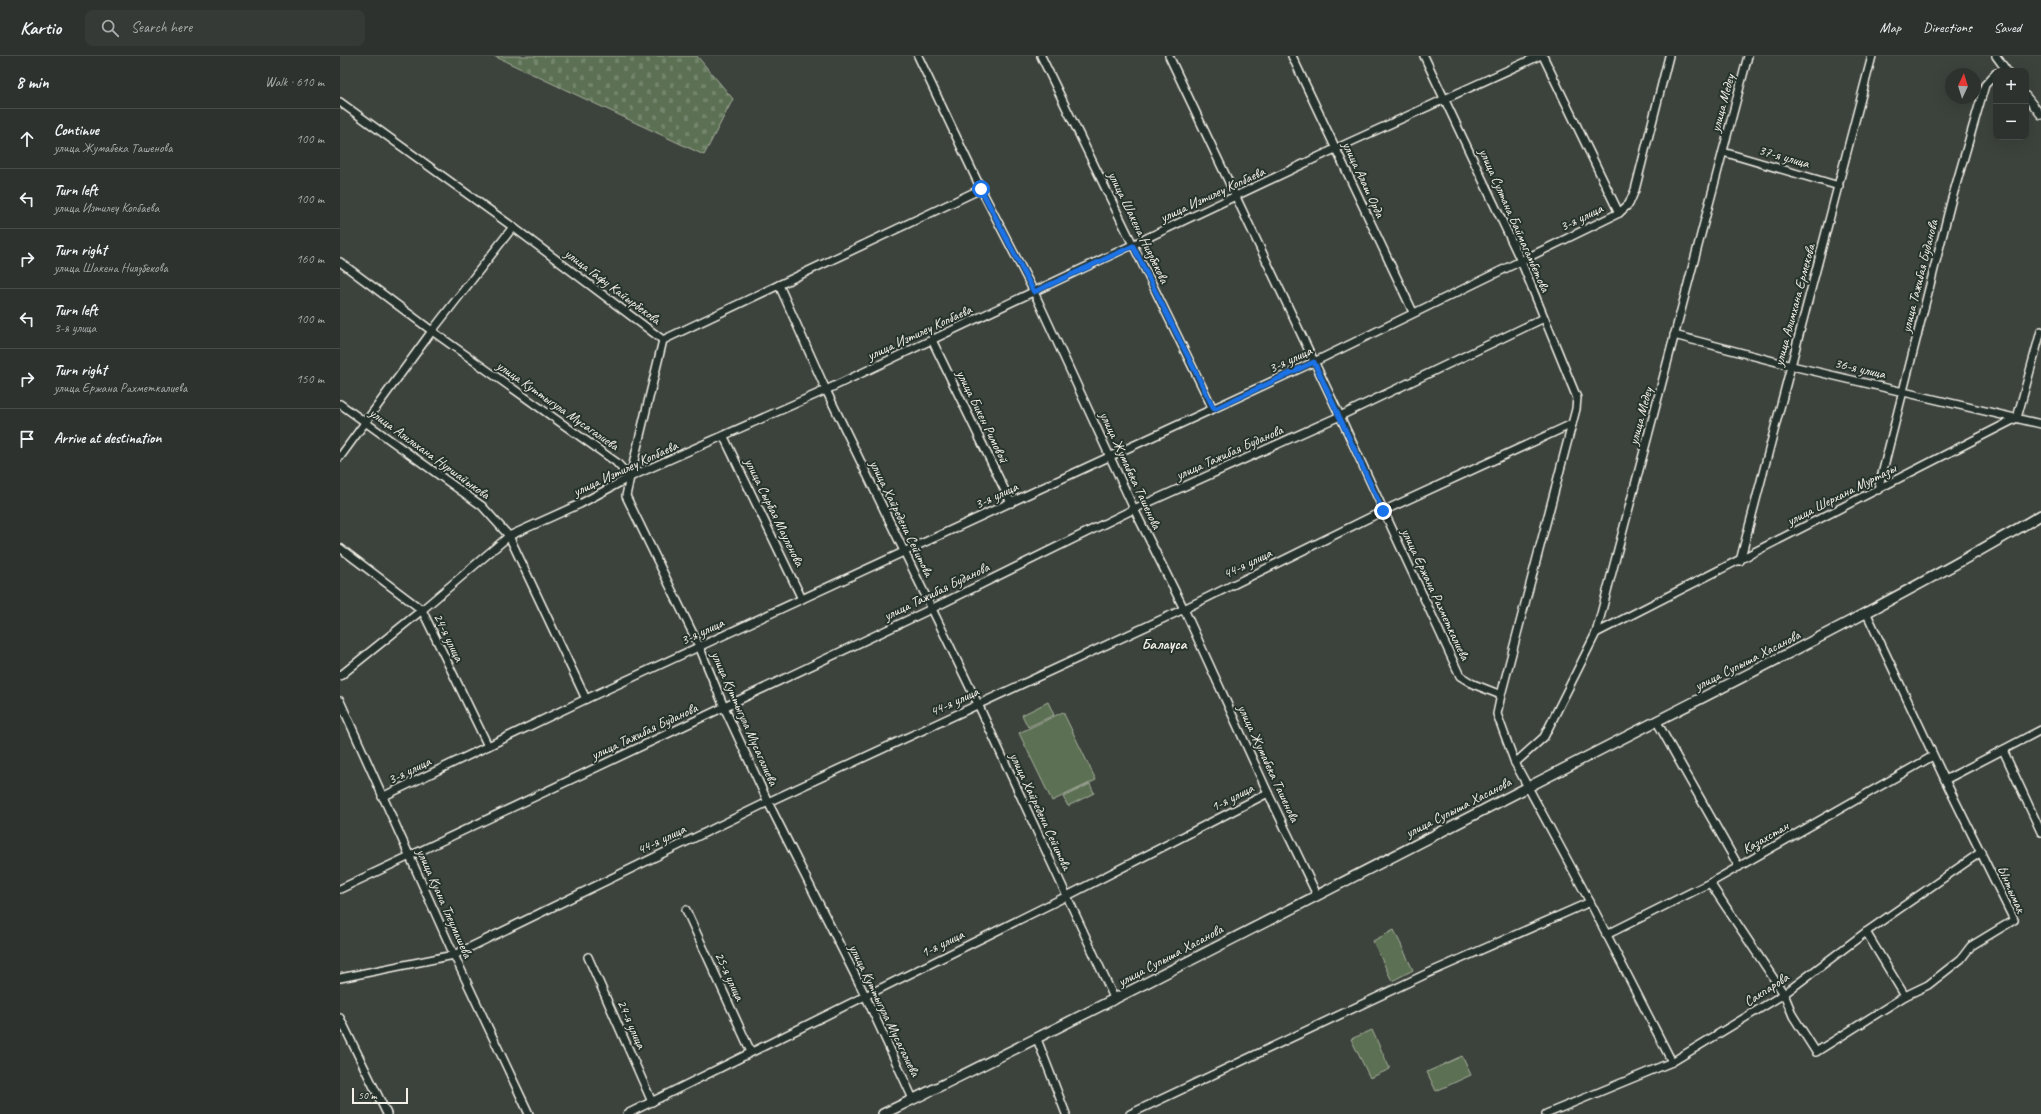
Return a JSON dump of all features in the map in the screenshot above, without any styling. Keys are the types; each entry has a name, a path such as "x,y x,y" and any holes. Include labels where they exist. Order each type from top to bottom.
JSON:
{"street":[{"name":"улица Жумабека Ташенова","path":"918,56 981,189 1034,292 1134,509 1184,609 1268,794 1317,895"},
{"name":"улица Шакена Ниязбекова","path":"1041,56 1214,409"},
{"name":"улица Ержана Рахметкалиева","path":"1169,56 1340,416 1460,676 1473,684 1501,695"},
{"name":"улица Алаш Орда","path":"1292,56 1335,150 1413,312"},
{"name":"улица Султана Баймагамбетова","path":"1424,56 1521,261 1577,398 1572,424"},
{"name":"улица Изтилеу Копбаева","path":"340,676 422,610 508,536 580,504 630,477 724,437 826,390 1445,98 1539,56"},
{"path":"1543,56 1619,213 1629,204 1635,190 1669,56"},
{"name":"улица Медеу","path":"1515,763 1544,737 1596,633 1748,56"},
{"name":"улица Алимхана Ермекова","path":"1740,561 1872,56"},
{"path":"1996,56 2005,68"},
{"name":"улица Тажибая Буданова","path":"1878,490 1951,202 1985,85 1993,76"},
{"path":"2029,100 2041,115"},
{"name":"улица Гафу Кайырбекова","path":"340,102 513,227 663,340 981,189"},
{"name":"37-я улица","path":"1722,152 1839,186"},
{"name":"3-я улица","path":"382,797 699,646 1314,362 1413,312 1619,213"},
{"path":"340,457 364,422 432,331 513,227"},
{"name":"улица Куттыгула Мусагалиева","path":"340,262 432,331 616,462 630,477 626,496 699,646 724,707 768,802 865,995 913,1099"},
{"name":"улица Хайредена Сейитова","path":"779,285 826,390 978,704 1114,1000"},
{"name":"улица Тажибая Буданова","path":"340,889 932,609 1134,509 1340,416 1544,318"},
{"path":"2017,418 2041,331"},
{"name":"36-я улица","path":"1674,335 1792,366 2041,424"},
{"path":"630,477 663,340"},
{"name":"улица Бикен Римовой","path":"932,340 1011,502"},
{"name":"улица Азильхана Нуршайыкова","path":"340,404 482,506 508,536 586,699"},
{"name":"улица Шерхана Муртазы","path":"1596,633 1740,561 2017,418"},
{"path":"1572,424 1497,714 1515,763 1590,902 1672,1062"},
{"name":"44-я улица","path":"340,978 454,955 768,802 1184,609 1383,511 1572,424"},
{"name":"улица Сырбая Мауленова","path":"724,437 802,598"},
{"name":"улица Супыша Хасанова","path":"883,1114 1114,1000 1867,614 2041,515"},
{"name":"24-я улица","path":"340,548 422,610 488,746"},
{"name":"Ынтымак","path":"1784,994 1794,1016 1816,1052 1905,996 1928,985 1961,959 1971,946 2014,920 1933,756 1867,614"},
{"name":"улица Куана Тлеумашева","path":"340,701 454,955 529,1114"},
{"path":"1657,722 1739,867"},
{"path":"1945,780 2041,730"},
{"path":"2003,750 2041,832"},
{"name":"Казахстан","path":"1606,935 1710,883 1933,756"},
{"name":"1-я улица","path":"627,1114 1067,896 1268,794"},
{"name":"Сакпарова","path":"1546,1114 1672,1062 1784,994 1866,932 1981,852"},
{"path":"1710,883 1784,994"},
{"path":"1130,1114 1424,975 1590,902"},
{"name":"25-я улица","path":"686,910 751,1052"},
{"path":"1866,932 1905,996"},
{"name":"24-я улица","path":"588,956 652,1102"},
{"path":"340,1018 387,1114"},
{"path":"1037,1038 1066,1114"}],"green space":[{"path":"494,56 697,56 733,99 704,155"},
{"path":"1048,702 1054,715 1028,727 1022,715"},
{"path":"1063,712 1096,780 1052,801 1019,733"},
{"path":"1090,784 1094,793 1068,806 1063,797"},
{"path":"1394,930 1413,970 1392,981 1373,941"},
{"path":"1372,1030 1390,1069 1370,1078 1351,1039"},
{"path":"1462,1056 1471,1075 1436,1091 1427,1072"}],"district":[{"name":"Балауса","path":"1164,644"}],"route":[{"path":"981,189 1034,292 1133,246 1214,409 1314,362 1383,511"}]}
